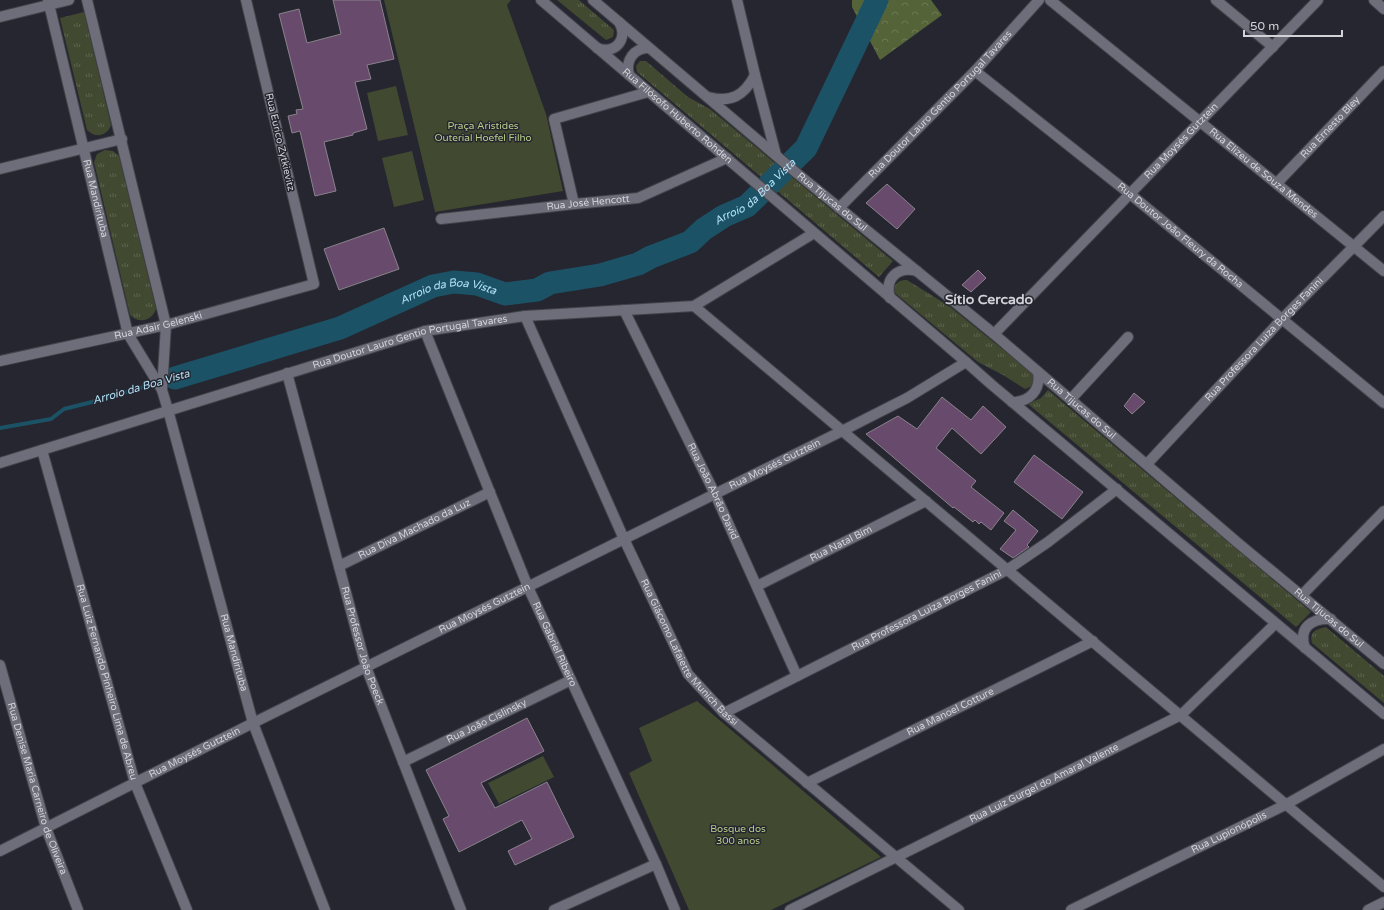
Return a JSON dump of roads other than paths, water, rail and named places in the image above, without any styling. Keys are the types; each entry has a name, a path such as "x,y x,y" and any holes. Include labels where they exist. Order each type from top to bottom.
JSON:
{"street":[{"path":"0,17 49,2 69,0"},
{"name":"Rua Mandirituba","path":"87,0 166,325 162,390"},
{"name":"Rua Eurico Zytkievitz","path":"246,0 314,284"},
{"name":"Rua Filósofo Huberto Rohden","path":"541,0 814,233"},
{"path":"593,0 777,156"},
{"path":"737,0 777,156"},
{"name":"Rua Doutor Lauro Gentio Portugal Tavares","path":"839,208 975,71 1039,0"},
{"name":"Rua Elizeu de Souza Mendes","path":"1050,0 1384,271"},
{"path":"1216,0 1273,47"},
{"name":"Rua Moysés Gutztein","path":"994,334 1318,0"},
{"path":"1374,0 1384,9"},
{"name":"Rua Mandirituba","path":"49,2 128,334 162,390 253,723 325,910"},
{"path":"597,48 607,50 612,49 620,42 623,32 619,22"},
{"path":"629,75 628,65 631,55 639,49 649,48"},
{"name":"Rua Doutor João Fleury da Rocha","path":"975,71 1130,194 1384,402"},
{"name":"Rua Ernesto Bley","path":"1278,184 1384,71"},
{"path":"707,97 719,100 730,99 741,94 750,86 755,75"},
{"path":"574,204 554,119 648,92"},
{"path":"0,169 122,139"},
{"name":"Rua Tijucas do Sul","path":"777,156 994,334 1384,664"},
{"name":"Rua José Hencott","path":"441,219 638,198 727,158"},
{"name":"Rua Professora Luiza Borges Fanini","path":"1147,464 1282,319 1384,216"},
{"path":"814,233 1275,624 1384,714"},
{"name":"Rua Doutor Lauro Gentio Portugal Tavares","path":"0,463 425,331 524,316 694,306 814,233"},
{"path":"890,298 889,287 893,276 904,270 910,269 917,271"},
{"name":"Rua Adair Gelenski","path":"0,361 166,325 314,284"},
{"path":"694,306 1384,887"},
{"name":"Rua João Abrão David","path":"624,310 715,494 797,676"},
{"name":"Rua Giácomo Lafaiette Munich Bassi","path":"524,316 624,539 688,674 724,713 959,910"},
{"name":"Rua Gabriel Ribeiro","path":"425,331 528,587 656,864 675,910"},
{"path":"1071,399 1128,337"},
{"name":"Rua Moysés Gutztein","path":"0,851 253,723 842,431 907,398 966,362"},
{"path":"1012,402 1024,400 1034,393 1038,383 1038,372"},
{"name":"Rua Professor João Poeck","path":"287,373 366,667 461,910"},
{"name":"Rua Luiz Fernando Pinheiro Lima de Abreu","path":"42,450 135,783 187,910"},
{"name":"Rua Professora Luiza Borges Fanini","path":"724,713 1007,570 1048,542 1117,489"},
{"name":"Rua Diva Machado da Luz","path":"339,566 490,492"},
{"name":"Rua Natal Bim","path":"757,586 926,501"},
{"path":"1302,595 1384,511"},
{"path":"1305,648 1303,638 1306,628 1314,621 1319,619 1331,619"},
{"name":"Rua Luiz Gurgel do Amaral Valente","path":"790,910 1181,715 1275,624"},
{"name":"Rua Manoel Cotture","path":"807,783 1093,641"},
{"name":"Rua Denise Maria Carneiro de Oliveira","path":"0,665 46,828 78,910"},
{"name":"Rua João Cislinsky","path":"403,762 571,680"},
{"name":"Rua Lupionópolis","path":"1071,910 1285,804 1384,749"},
{"path":"554,910 656,864"},
{"path":"1368,910 1384,902"}],"waterway":[{"name":"Arroio da Boa Vista","path":"175,378 340,328 433,286 454,282 477,284 505,294 537,290 550,283 600,275 638,264 651,257 690,242 704,229 724,216 747,206 806,148 877,0"},
{"name":"Arroio da Boa Vista","path":"164,381 175,378"},
{"name":"Arroio da Boa Vista","path":"0,428 51,419 64,409 157,383"}],"district":[{"name":"Sítio Cercado","path":"989,299"}],"park label":[{"name":"Praça Aristides Outerial Hoefel Filho","path":"483,132"},
{"name":"Bosque dos 300 anos","path":"738,834"}]}
